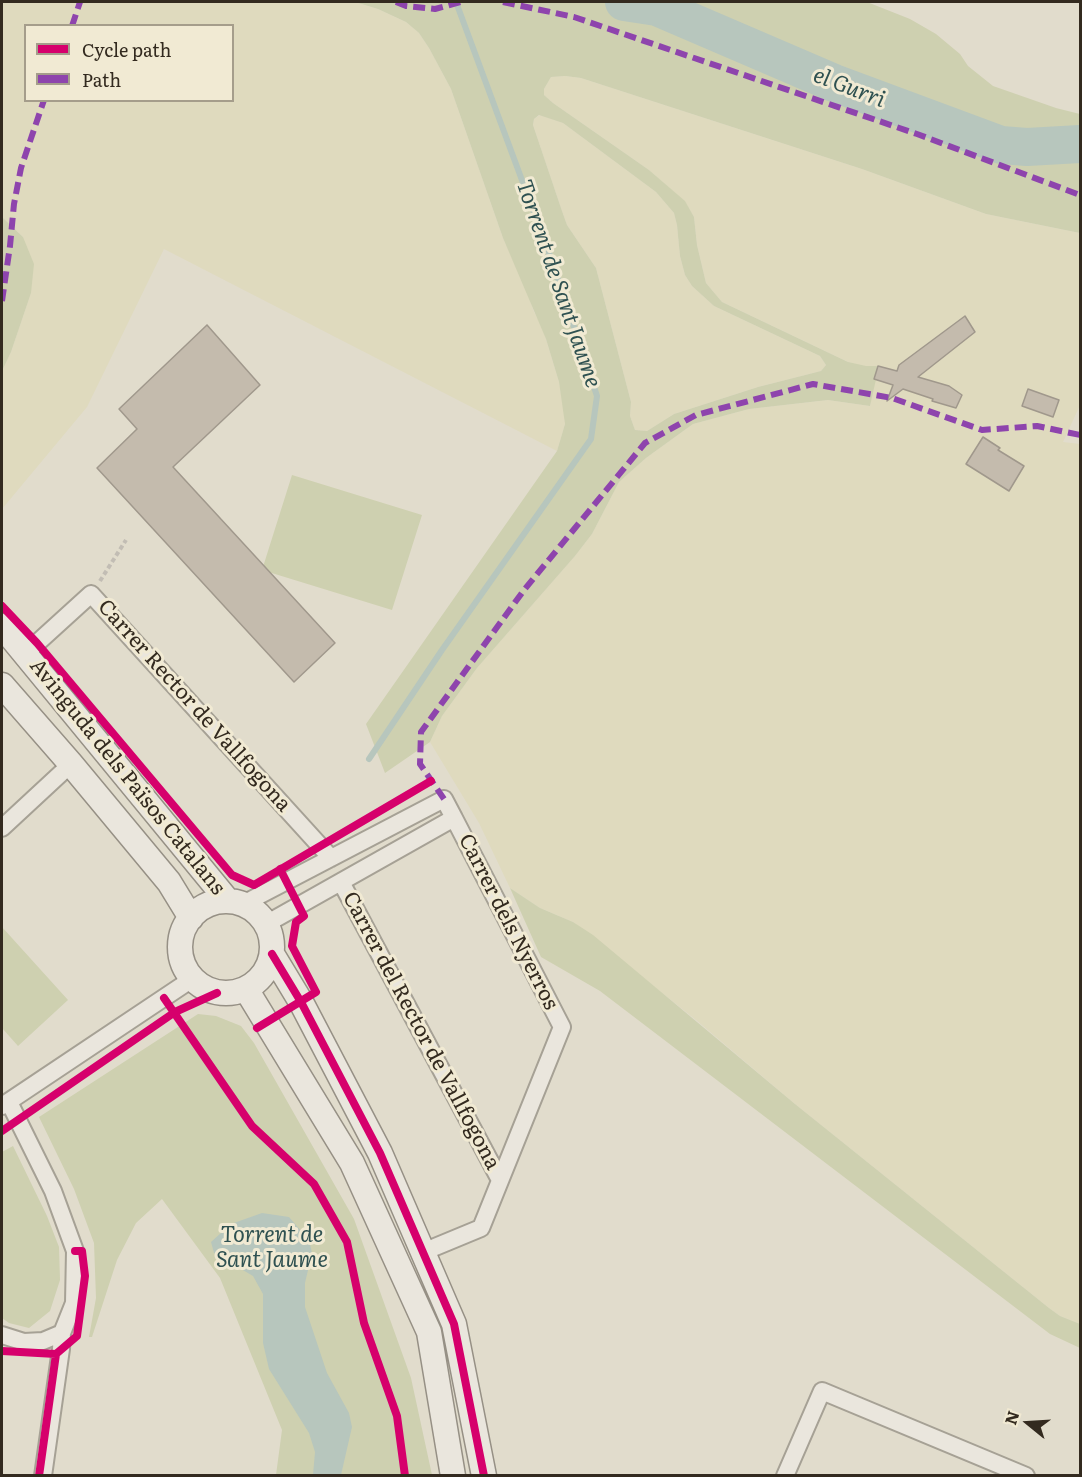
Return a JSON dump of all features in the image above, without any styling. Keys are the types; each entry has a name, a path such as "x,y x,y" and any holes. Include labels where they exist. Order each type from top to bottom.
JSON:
{"street":[{"name":"Carrer Rector de Vallfogona","path":"25,654 91,594 331,858"},
{"name":"Avinguda dels Països Catalans","path":"2,626 236,903"},
{"name":"Avinguda dels Països Catalans","path":"2,685 169,882 191,918"},
{"path":"2,828 71,764"},
{"path":"236,903 331,858 444,799 454,818 266,924"},
{"name":"Carrer dels Nyerros","path":"454,818 562,1027 500,1180"},
{"name":"Carrer del Rector de Vallfogona","path":"341,882 500,1180"},
{"path":"214,903 236,903 256,912 266,924 272,938 272,954 263,975 246,989 232,993 217,993 204,988 192,979 182,960 180,949 185,928 191,918 201,909 214,903"},
{"path":"272,954 301,1002 380,1152 454,1324 484,1476"},
{"path":"43,1476 62,1333 74,1303 75,1251 53,1191 5,1104 192,979"},
{"path":"246,989 352,1163 429,1332 453,1476"},
{"path":"423,1252 481,1228 500,1180"},
{"path":"2,1335 24,1342 43,1341 62,1333"},
{"path":"785,1476 822,1391 1026,1476"}],"path":[{"path":"91,594 126,540"}],"shaded area":[{"path":"2,2 355,2 378,9 406,22 419,33 451,89 503,238 542,326 559,382 565,424 557,451 164,249 87,407 2,509 2,371 11,352 31,293 31,279 23,237 2,217"},
{"path":"551,77 581,78 862,169 986,214 1080,233 1080,405 1063,442 1080,444 1080,1324 1060,1316 1049,1308 573,922 540,908 510,888 479,823 430,742 442,716 477,668 575,556 592,534 619,482 646,458 693,424 749,409 828,400 870,406 878,366 860,366 848,362 722,302 706,283 697,245 694,217 685,202 649,170 544,95 544,89"},
{"path":"540,115 563,123 656,192 674,213 680,256 685,275 692,286 714,306 820,356 826,365 821,371 758,387 674,414 647,431 635,430 630,416 631,402 596,268 567,225 533,125 534,119"}],"green space":[{"path":"355,2 867,2 910,19 936,34 960,54 968,66 993,86 1080,114 1080,233 986,214 862,169 581,78 551,77 544,89 544,95 649,170 685,201 694,217 697,245 706,283 722,302 848,362 879,366 870,406 828,400 749,409 693,424 646,458 619,482 592,534 575,556 477,668 442,716 430,742 385,773 366,724 557,451 565,424 559,382 546,339 503,238 451,89 419,33 406,22 378,9","holes":["539,115 563,123 656,192 674,213 680,256 685,275 692,286 714,306 820,356 826,365 821,371 758,387 674,414 647,431 635,430 630,416 631,402 596,268 567,225 533,125 534,119"]},
{"path":"2,217 23,237 34,264 31,293 11,352 2,371"},
{"path":"292,475 422,515 392,610 262,570"},
{"path":"510,888 540,908 573,922 593,935 795,1104 1049,1308 1060,1316 1080,1324 1080,1348 1050,1334 600,991 541,957"},
{"path":"2,927 68,1000 18,1046 2,1028"},
{"path":"198,1014 216,1016 241,1026 254,1043 354,1219 411,1378 432,1475 276,1475 282,1430 220,1278 162,1199 136,1223 117,1260 92,1337 89,1337 96,1298 94,1243 74,1189 39,1117"},
{"path":"13,1146 47,1216 59,1247 60,1280 50,1311 29,1328 9,1323 2,1318 2,1152"}],"water":[{"name":"Torrent de Sant Jaume","path":"262,1213 289,1217 309,1240 312,1253 305,1283 305,1307 327,1373 349,1413 352,1427 341,1475 313,1475 315,1452 309,1433 269,1369 263,1343 263,1294 253,1276 214,1253 211,1242 231,1224"}],"building":[{"path":"965,316 975,332 918,377 949,386 962,395 956,408 903,389 887,401 893,385 874,379 878,366 897,371 899,365"},
{"path":"207,325 260,385 173,467 335,643 294,682 97,468 137,429 119,409"},
{"path":"1028,389 1059,400 1053,417 1022,406"},
{"path":"983,437 1000,448 998,450 1024,466 1009,491 966,464"}],"waterway":[{"name":"Torrent de Sant Jaume","path":"369,759 442,650 591,439 597,396 553,264 456,2"},
{"name":"el Gurri","path":"624,2 657,7 834,83 1001,145 1027,147 1080,144"}],"marked path":[{"path":"73,24 80,2"},
{"path":"396,2 406,6 435,9 461,2"},
{"path":"503,2 574,17 917,134 1080,195"},
{"path":"2,301 14,204 21,168 43,102"},
{"path":"444,799 420,764 421,732 524,590 645,443 696,415 813,384 892,398 982,430 1037,426 1080,435"}],"cycle path":[{"path":"2,606 37,643 232,875 254,885 431,781"},
{"path":"257,1028 316,992 292,946 296,922 304,916 280,869"},
{"path":"272,954 301,1002 380,1153 454,1324 484,1476"},
{"path":"2,1131 175,1012 217,993"},
{"path":"164,998 252,1126 314,1184 347,1242 364,1323 397,1416 405,1476"},
{"path":"2,1351 56,1354 77,1336 85,1276 82,1251 75,1251"},
{"path":"39,1476 56,1354"}]}
